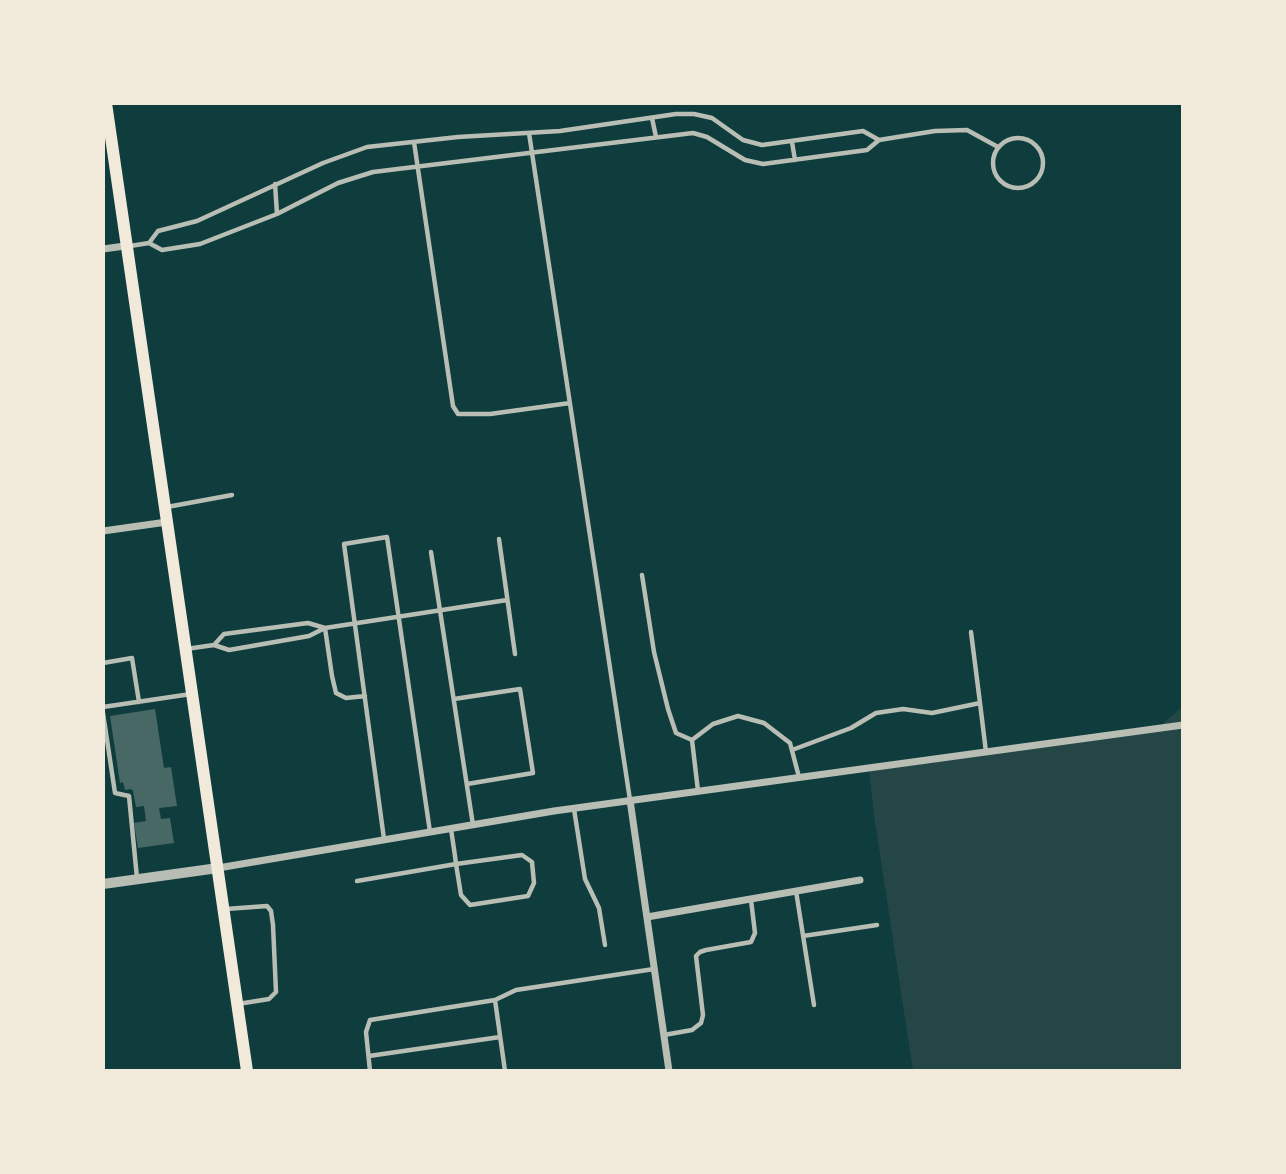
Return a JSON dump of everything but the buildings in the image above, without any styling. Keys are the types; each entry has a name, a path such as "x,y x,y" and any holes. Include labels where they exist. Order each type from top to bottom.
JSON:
{"main road":[{"path":"106,103 106,126 165,507 247,1071"}],"street":[{"path":"103,249 125,246"},
{"path":"103,531 167,522"},
{"path":"103,884 218,868 573,808 1183,725"},
{"path":"630,800 669,1071"},
{"path":"647,917 860,880"}],"lane":[{"path":"149,243 158,231 197,221 323,163 367,147 529,133 694,114 712,118 743,140 762,145 863,131 879,140"},
{"path":"652,117 656,137"},
{"path":"125,246 149,243 162,250 200,244 277,214 338,183 373,172 656,137 693,133 707,137 745,160 763,164 867,150 879,140 935,131 967,130 998,148"},
{"path":"529,133 630,800"},
{"path":"1011,139 1024,139 1034,144 1042,158 1041,173 1037,180 1022,188 1005,185 994,172 992,164 998,148 1011,139"},
{"path":"414,142 453,406 458,414 491,414 570,403"},
{"path":"792,142 795,160"},
{"path":"275,184 277,214"},
{"path":"165,507 232,495"},
{"path":"384,839 344,544 387,537 430,832"},
{"path":"499,539 515,654"},
{"path":"430,552 473,825"},
{"path":"642,575 654,652 667,709 676,733 692,740"},
{"path":"186,649 214,645 229,650 309,636 325,628 508,600"},
{"path":"214,645 224,634 308,623 325,628"},
{"path":"284,626 286,640"},
{"path":"325,628 331,676 337,693 346,698 365,696"},
{"path":"971,632 986,752"},
{"path":"103,663 132,658 139,702"},
{"path":"453,699 520,688 533,773 467,784"},
{"path":"103,707 192,694"},
{"path":"792,750 851,728 876,713 903,709 932,713 980,703"},
{"path":"103,713 116,793 130,796 137,879"},
{"path":"692,740 713,723 738,716 764,723 790,743 799,778"},
{"path":"692,740 698,791"},
{"path":"573,808 585,879 599,908 605,945"},
{"path":"357,880 456,864 522,855 532,862 534,883 528,896 470,905 461,895 456,864 451,828"},
{"path":"796,891 814,1004"},
{"path":"664,1035 692,1030 701,1023 703,1015 696,956 706,950 751,942 755,933 751,899"},
{"path":"224,909 267,906 271,911 273,925 276,992 269,999 237,1004"},
{"path":"803,936 877,925"},
{"path":"370,1071 366,1032 370,1020 495,1000 516,990 654,969"},
{"path":"495,1000 505,1071"},
{"path":"369,1056 500,1037"}],"shaded area":[{"path":"1183,706 1183,1071 913,1071 869,768 1157,729"}]}
